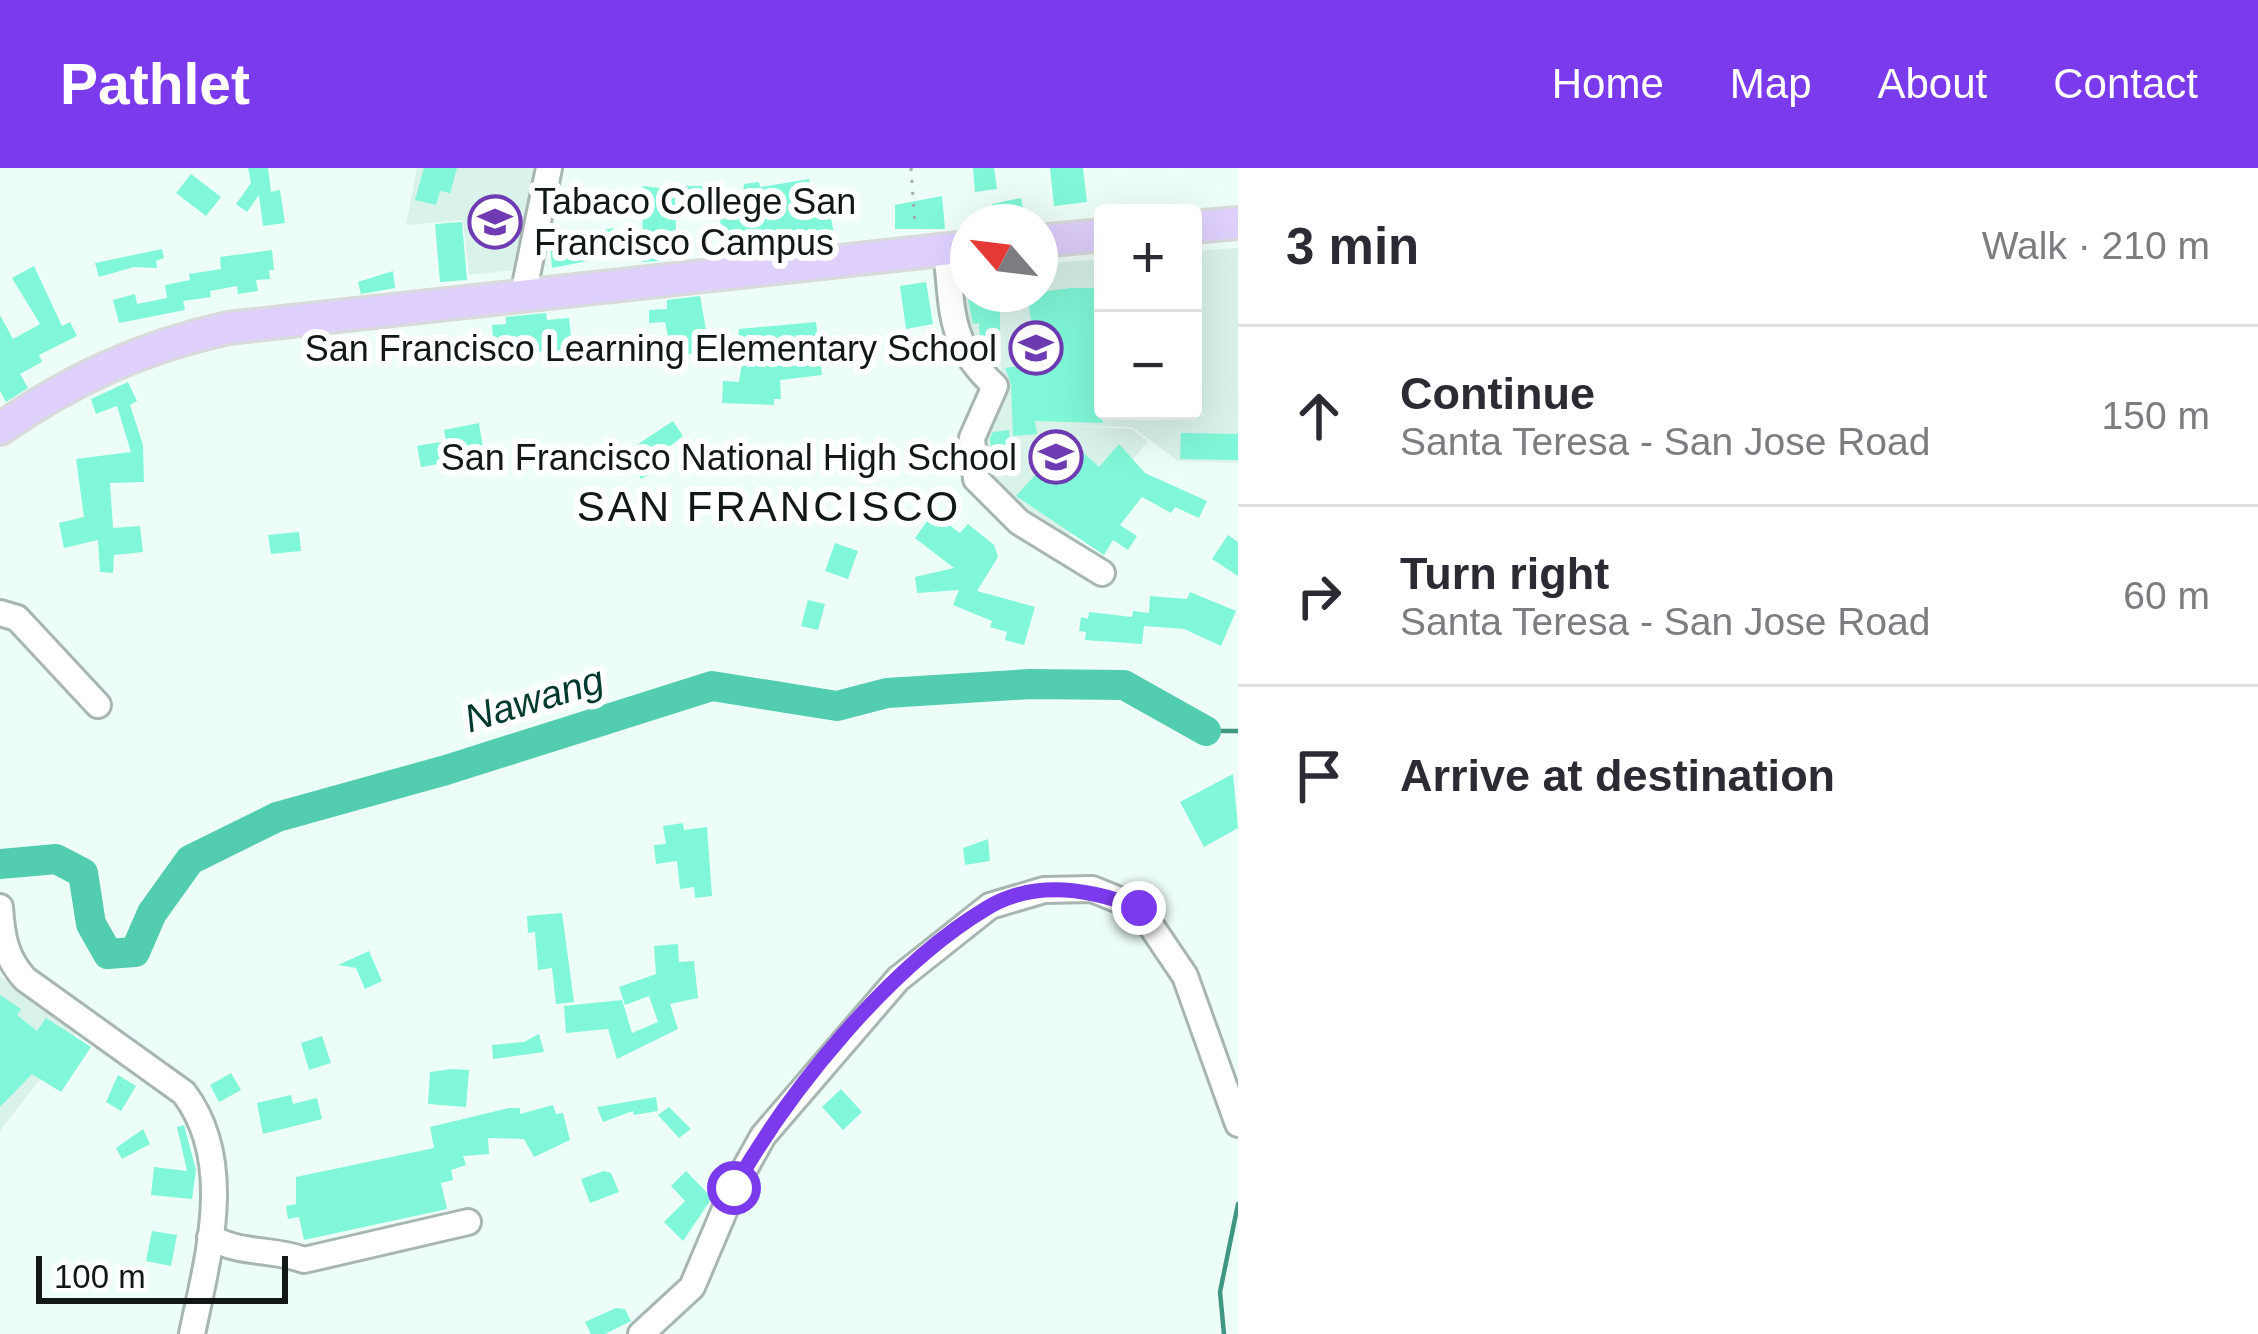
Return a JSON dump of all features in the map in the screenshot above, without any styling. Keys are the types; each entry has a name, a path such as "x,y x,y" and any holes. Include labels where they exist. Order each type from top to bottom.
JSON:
{"main road":[{"path":"1202,226 1238,223"},
{"path":"1058,239 1094,236"},
{"path":"0,429 70,382 170,340 228,328 944,249"}],"street":[{"path":"523,296 549,168"},
{"path":"944,249 956,341 995,386 972,439 976,479 1019,522 1102,573"},
{"path":"0,613 17,618 98,705"},
{"path":"641,1334 692,1287 734,1188 763,1136 898,979 990,906 1044,890 1092,889 1139,908 1166,940 1185,976 1238,1124"},
{"path":"0,907 11,963 25,979 184,1094 202,1117 215,1202 192,1334"},
{"path":"210,1237 232,1250 283,1251 304,1260 468,1222"}],"path":[{"path":"911,168 944,249"}],"shaded area":[{"name":"Tabaco College San Francisco Campus","path":"417,168 538,168 515,270 469,275 463,220 406,225"},
{"name":"San Francisco Learning Elementary School","path":"1238,248 1238,463 1178,461 1132,427 1072,426 1132,429 1148,441 1062,544 988,483 976,447 1004,392 1001,366 982,368 961,333 959,312 1058,312 1058,263 1094,260 1094,420 1202,420 1202,250"},
{"path":"0,976 77,1032 0,1131"}],"building":[{"path":"248,168 268,168 271,192 280,190 285,223 263,226 259,195 247,212 236,204 251,183"},
{"path":"424,168 457,168 450,193 440,191 436,205 415,200"},
{"path":"973,168 994,168 997,189 975,192"},
{"path":"1050,168 1083,168 1087,202 1054,204"},
{"path":"191,174 221,197 206,216 176,193"},
{"path":"809,179 814,202 828,200 835,241 748,247 747,234 722,237 719,209 742,207 744,184 759,182 760,187"},
{"path":"643,186 660,188 660,199 675,198 676,231 659,231 660,261 642,262"},
{"path":"686,186 716,186 717,202 686,202"},
{"path":"942,196 945,229 895,229 895,205"},
{"path":"1021,198 1022,204 992,204"},
{"path":"462,222 467,280 440,282 435,224"},
{"path":"613,228 617,255 552,268 550,244"},
{"path":"162,249 164,258 156,261 157,268 134,267 99,277 95,263"},
{"path":"272,250 274,270 269,270 270,279 256,280 258,291 238,294 237,286 210,291 211,297 183,301 185,310 119,323 113,300 135,294 137,304 167,298 165,285 190,280 189,274 221,269 220,257"},
{"path":"34,266 62,326 70,322 77,336 39,355 42,362 20,374 28,388 6,402 0,391 0,315 13,339 40,324 12,278"},
{"path":"393,271 395,288 361,294 358,282"},
{"path":"926,282 933,324 906,329 900,286"},
{"path":"1094,288 1094,420 1103,423 1035,421 1037,434 1013,436 1011,384 1005,368 1040,363 1030,312 1058,312 1058,290"},
{"path":"700,296 707,335 692,337 693,353 673,360 665,322 649,323 649,310 667,309 667,300"},
{"path":"970,312 1000,312 1000,362 994,362 980,341 979,323 973,324"},
{"path":"546,313 547,320 569,318 572,345 607,342 608,362 561,366 560,350 517,353 516,336 493,338 492,325 506,324 506,317"},
{"path":"816,322 822,375 780,380 781,399 774,399 774,405 722,403 723,381 739,382 745,342 738,342 739,329"},
{"path":"128,382 137,401 130,405 143,445 144,482 110,483 113,528 140,526 143,552 114,555 113,573 100,572 98,540 64,548 59,523 84,517 76,459 131,452 117,406 96,414 91,399"},
{"path":"673,421 683,436 665,450 672,461 641,479 626,452"},
{"path":"479,423 485,461 473,463 474,470 459,472 450,462 421,467 417,446 446,441 444,430"},
{"path":"1009,430 1012,471 993,472 990,438 993,432"},
{"path":"1181,433 1238,434 1238,460 1180,459"},
{"path":"1068,439 1099,467 1119,444 1145,473 1207,501 1199,518 1175,507 1171,513 1142,497 1120,525 1137,536 1128,550 1113,540 1104,555 1016,496"},
{"path":"933,513 960,533 968,524 994,545 998,557 977,591 1035,607 1024,645 1005,640 1007,632 990,627 992,621 953,605 959,590 917,593 915,577 954,568 915,538"},
{"path":"299,532 301,551 271,554 268,535"},
{"path":"1228,535 1238,542 1238,576 1212,559"},
{"path":"835,543 858,551 848,579 825,571"},
{"path":"1190,592 1236,611 1221,646 1184,629 1144,626 1142,644 1085,640 1086,632 1079,631 1081,617 1088,619 1089,612 1132,617 1133,611 1149,613 1150,596 1187,599"},
{"path":"808,600 825,604 818,630 801,626"},
{"path":"1233,774 1238,828 1204,847 1180,802"},
{"path":"683,823 684,830 707,827 712,896 695,898 694,887 680,889 677,861 656,864 654,845 666,844 663,826"},
{"path":"988,839 990,861 965,865 963,848"},
{"path":"562,913 574,1002 556,1004 552,968 538,970 535,932 528,933 527,916"},
{"path":"678,944 679,962 694,961 698,998 670,1004 678,1029 617,1059 608,1029 566,1033 564,1006 622,1000 632,1033 658,1022 649,996 625,1005 619,987 656,974 654,946"},
{"path":"369,951 382,981 365,989 356,968 338,965"},
{"path":"0,995 21,1009 17,1015 37,1031 46,1018 91,1047 61,1092 32,1074 0,1107"},
{"path":"539,1034 544,1052 493,1059 492,1045 524,1042"},
{"path":"322,1036 331,1063 309,1070 301,1043"},
{"path":"469,1070 466,1107 428,1104 430,1072"},
{"path":"231,1073 241,1090 219,1102 210,1085"},
{"path":"118,1075 136,1086 121,1111 106,1102"},
{"path":"841,1089 862,1112 843,1130 822,1107"},
{"path":"291,1095 293,1104 317,1098 322,1119 263,1134 257,1103"},
{"path":"656,1097 658,1111 634,1115 633,1111 603,1122 597,1107"},
{"path":"553,1105 556,1114 563,1113 570,1140 534,1157 524,1139 488,1138 489,1154 463,1156 466,1165 451,1170 453,1180 441,1183 447,1209 304,1240 299,1217 288,1219 286,1206 296,1204 296,1177 434,1148 430,1127 509,1108 520,1108 520,1114"},
{"path":"669,1107 691,1129 679,1138 658,1115"},
{"path":"184,1125 196,1170 192,1199 151,1195 154,1167 187,1171 177,1127"},
{"path":"143,1129 150,1144 122,1159 116,1148"},
{"path":"686,1171 712,1198 683,1241 664,1222 685,1201 671,1186"},
{"path":"611,1173 619,1192 590,1203 581,1179"},
{"path":"152,1231 177,1235 171,1266 146,1261"},
{"path":"616,1308 625,1309 631,1321 605,1334 591,1334 585,1322"}],"waterway":[{"name":"Nawang","path":"0,864 56,859 83,873 91,924 108,954 135,952 152,913 190,860 277,817 446,770 712,686 837,706 887,693 1030,684 1124,685 1206,731"},
{"path":"1206,731 1238,731"},
{"path":"1224,1334 1220,1292 1238,1204"}],"place":[{"name":"Tabaco College San Francisco Campus","path":"495,222"},
{"name":"San Francisco Learning Elementary School","path":"1036,348"},
{"name":"San Francisco National High School","path":"1056,457"}],"district":[{"name":"SAN FRANCISCO","path":"769,506"}],"route":[{"path":"734,1188 763,1136 829,1055 898,979 990,906 1044,890 1092,889 1139,908"}]}
